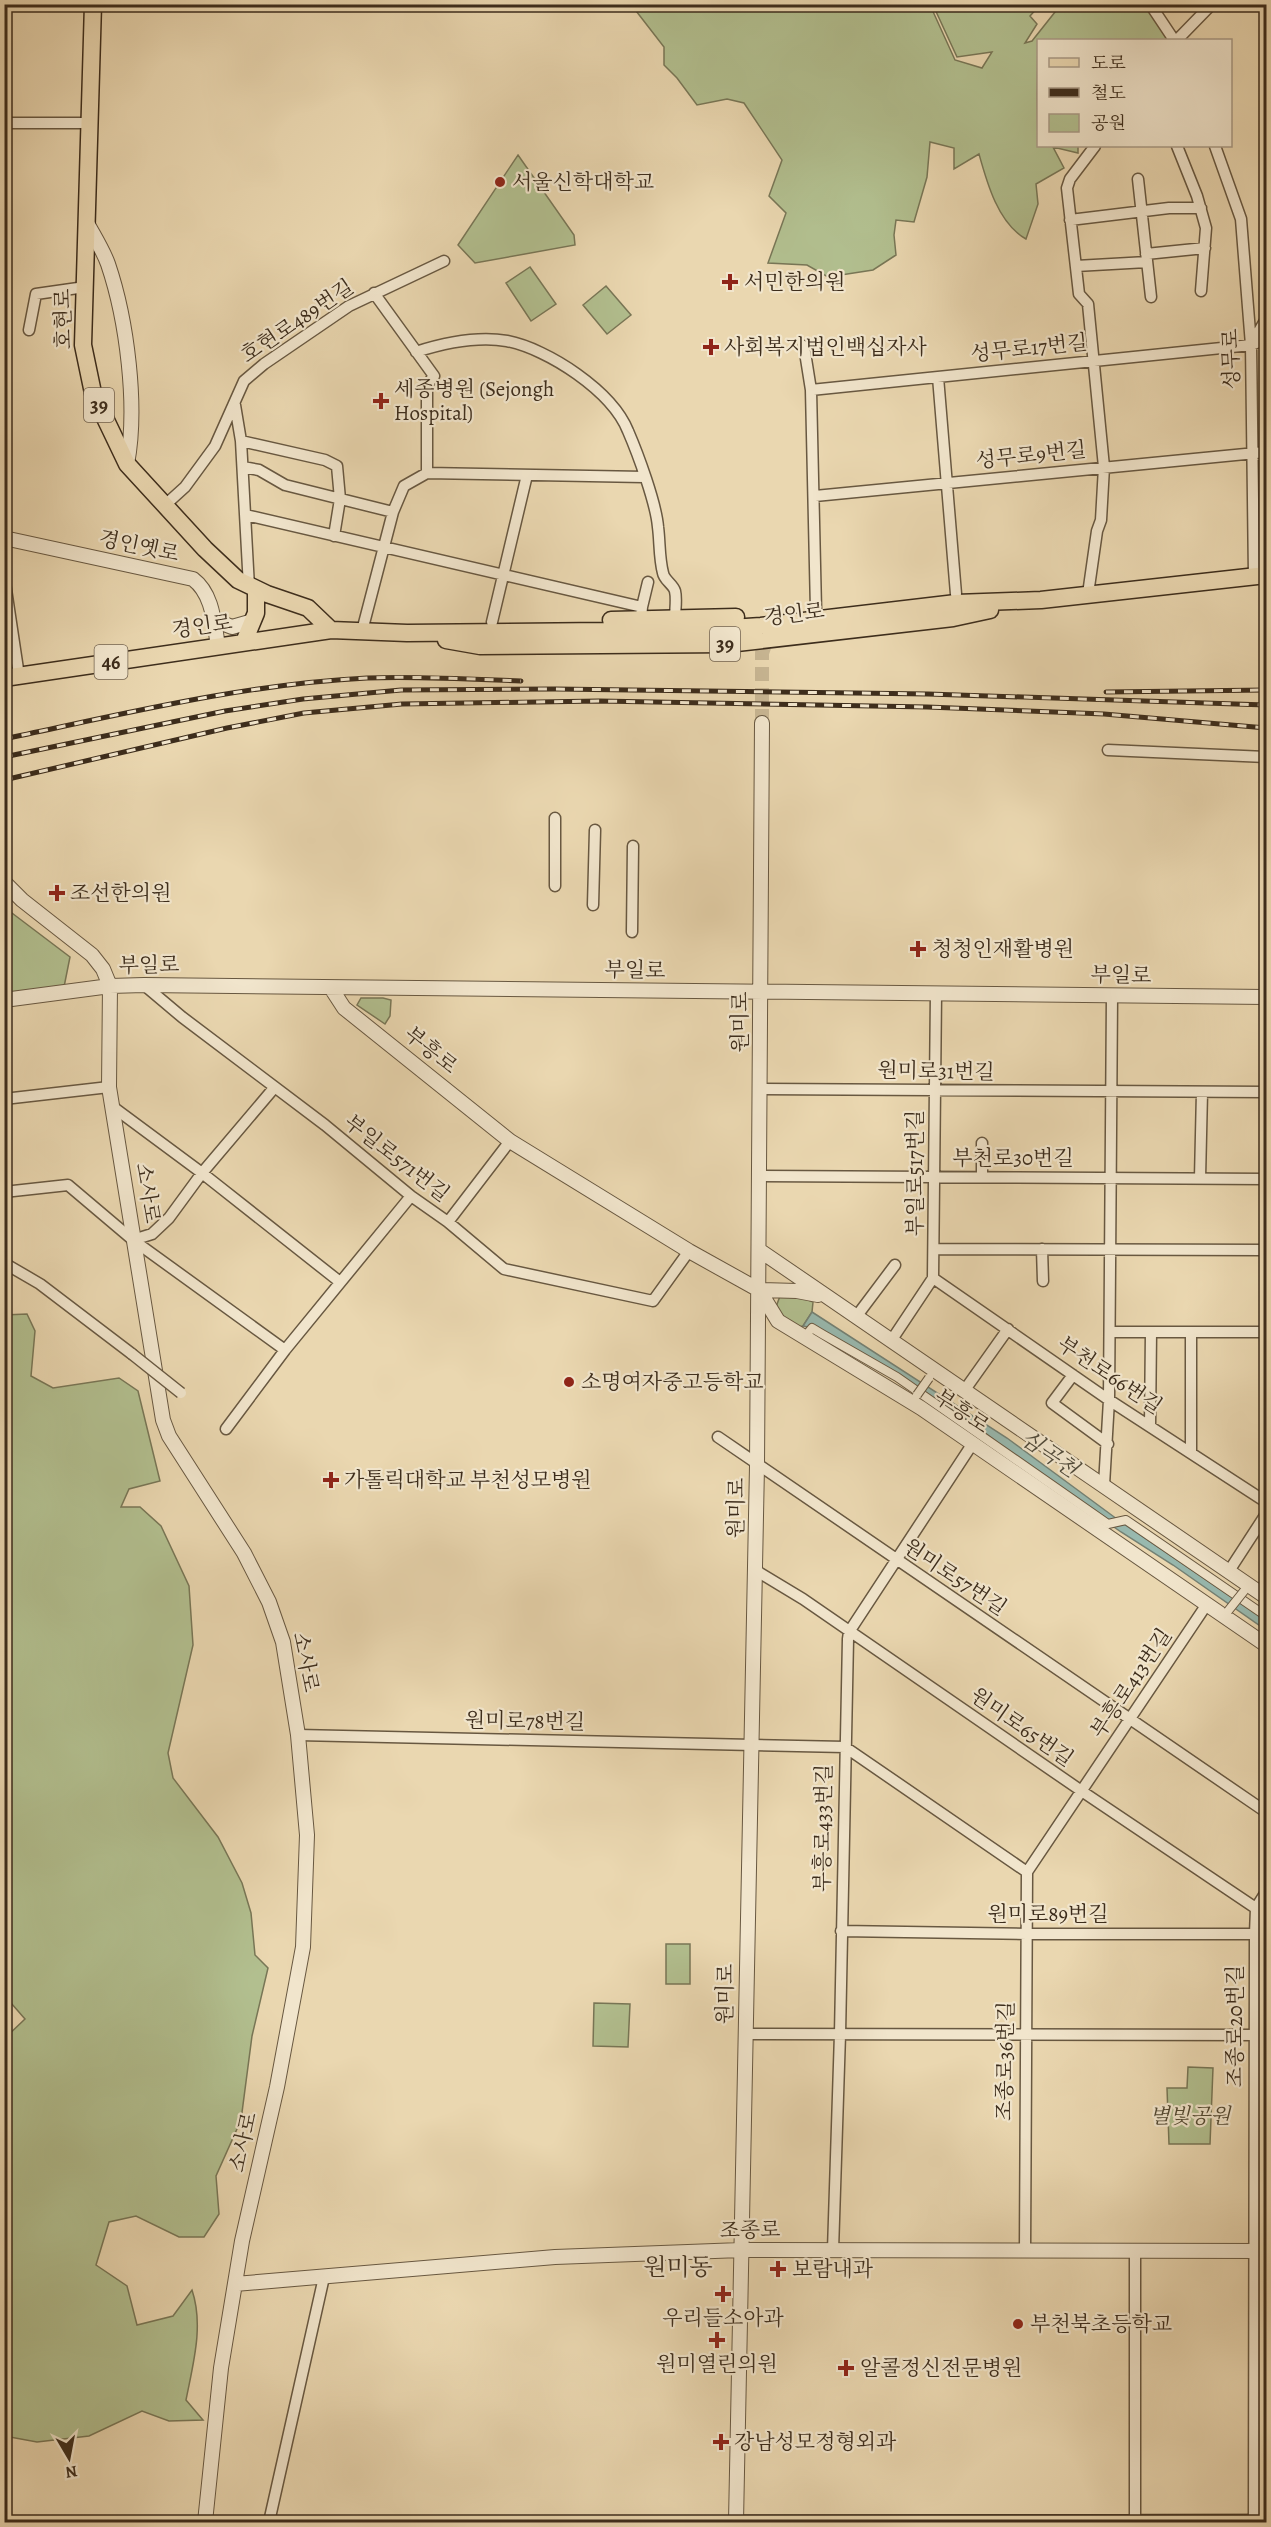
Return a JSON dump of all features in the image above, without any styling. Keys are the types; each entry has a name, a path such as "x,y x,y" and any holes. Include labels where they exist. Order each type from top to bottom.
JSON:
{"main road":[{"name":"호현로","path":"93,4 83,345 93,393 127,464 213,557 237,580 308,608 331,630"},
{"name":"경인로","path":"407,633 480,646 728,644 953,618 1041,600 1260,575"},
{"path":"244,642 253,621 257,602 253,588"},
{"name":"경인로","path":"407,633 448,623 641,613 675,619 757,617 956,594 1041,600"},
{"name":"경인로","path":"12,677 331,630 407,633 701,630 761,626 956,603 1041,600"}],"street":[{"path":"1150,4 1174,39"},
{"path":"1176,39 1212,4"},
{"path":"4,123 90,123"},
{"path":"1088,594 1097,531 1101,520 1104,467 1089,304 1079,294 1067,198 1070,179 1094,147"},
{"path":"1177,147 1201,208 1206,228 1201,267 1201,291"},
{"name":"성무로","path":"1215,147 1241,219 1251,345 1252,452 1260,575"},
{"path":"1138,179 1151,297"},
{"path":"1070,220 1141,211 1201,208"},
{"path":"87,223 107,262 124,327 129,386 127,464"},
{"path":"1076,266 1147,258 1205,248"},
{"name":"호현로489번길","path":"164,506 185,487 215,446 244,381 264,364 349,306 444,261"},
{"path":"29,330 36,294 85,287"},
{"path":"374,293 434,376 427,386 427,473"},
{"path":"1251,345 1266,319"},
{"name":"성무로17번길","path":"811,390 1251,345 1266,339"},
{"path":"416,352 441,344 472,340 506,341 534,349 586,381 608,398 620,414 628,431 644,477 658,525 663,575 675,590 675,619"},
{"path":"804,346 811,390 816,610"},
{"path":"938,377 956,594"},
{"path":"235,404 241,441 253,588"},
{"path":"241,441 325,460 337,466 340,498 334,536"},
{"name":"성무로9번길","path":"814,496 1266,452"},
{"path":"243,467 259,470 285,485 393,512"},
{"path":"362,631 393,512 404,486 427,473 644,477"},
{"path":"492,622 527,475"},
{"name":"경인로","path":"246,515 503,575 641,613"},
{"name":"경인옛로","path":"4,538 193,579 206,594 214,620 218,646"},
{"path":"4,576 12,677"},
{"path":"641,613 648,582"},
{"path":"778,628 949,612 1041,600"},
{"path":"214,620 232,627 253,621"},
{"path":"439,638 747,632"},
{"name":"원미로","path":"736,2522 758,1466 762,723"},
{"path":"1108,750 1266,757"},
{"path":"555,818 555,886"},
{"path":"593,905 595,830"},
{"path":"632,932 633,846"},
{"name":"소사로","path":"4,882 22,900 92,955 103,969 110,986 109,1087 163,1420 169,1436 244,1553 269,1602 283,1642 298,1735 307,1835 303,1947 277,2087 242,2241 221,2368 205,2523"},
{"name":"부일로","path":"4,1000 110,986 144,985 762,993 1266,996"},
{"name":"부일로571번길","path":"144,985 274,1088 325,1125 411,1196 448,1222 504,1269 653,1300 689,1251"},
{"name":"부흥로","path":"331,988 344,1008 510,1141 689,1251 759,1290 797,1291 824,1296"},
{"name":"부일로517번길","path":"933,1278 936,993"},
{"path":"1104,1485 1110,1400 1112,996"},
{"path":"4,1098 109,1087"},
{"path":"133,1240 152,1234 169,1218 202,1173 274,1088"},
{"name":"원미로31번길","path":"761,1089 1266,1092"},
{"path":"1200,1178 1202,1092"},
{"path":"113,1107 202,1173 340,1282"},
{"path":"448,1222 510,1141"},
{"path":"982,1143 982,1177"},
{"name":"부천로30번길","path":"760,1176 1266,1179"},
{"path":"4,1192 68,1185 133,1240 285,1350"},
{"path":"226,1429 285,1350 411,1196"},
{"path":"934,1249 1266,1250"},
{"path":"1042,1249 1042,1281"},
{"name":"부흥로","path":"759,1250 891,1341 931,1374 964,1391 1229,1571 1246,1587 1266,1597"},
{"path":"4,1263 40,1284 181,1393"},
{"path":"856,1317 895,1265"},
{"path":"891,1341 933,1278"},
{"name":"부천로66번길","path":"933,1278 1110,1400 1266,1502"},
{"name":"부흥로","path":"759,1290 778,1321 914,1399 973,1443 1207,1604 1226,1613 1266,1645"},
{"path":"807,1334 812,1328 897,1377 1108,1524 1126,1520 1266,1617"},
{"path":"964,1391 1008,1329"},
{"path":"1110,1332 1266,1332"},
{"path":"1150,1426 1151,1332"},
{"path":"1191,1332 1191,1453"},
{"path":"914,1399 931,1374"},
{"path":"1073,1375 1052,1403 1108,1444"},
{"name":"원미로","path":"718,1437 758,1466"},
{"path":"849,1632 973,1443"},
{"name":"원미로57번길","path":"758,1466 1266,1812"},
{"path":"1229,1571 1266,1514"},
{"name":"원미로65번길","path":"755,1570 1266,1916"},
{"path":"1226,1613 1246,1587"},
{"name":"부흥로413번길","path":"1027,1872 1083,1792 1207,1604"},
{"name":"부흥로433번길","path":"833,2250 849,1632"},
{"name":"원미로78번길","path":"298,1735 845,1747"},
{"path":"845,1747 1027,1872"},
{"name":"조종로36번길","path":"1024,2251 1027,1872"},
{"path":"1256,1908 1266,1892"},
{"name":"조종로20번길","path":"1254,2520 1253,2346 1260,2251 1261,2035 1255,1934 1256,1908"},
{"name":"원미로89번길","path":"841,1931 1255,1934"},
{"path":"745,2034 1261,2035"},
{"name":"조종로","path":"235,2284 555,2257 741,2250 1260,2251"},
{"path":"1135,2251 1135,2520"},
{"path":"269,2523 324,2277"},
{"path":"1253,2346 1266,2346"},
{"path":"736,2522 1266,2520"}],"green space":[{"path":"621,5 930,5 955,60 982,68 992,52 957,57 933,5 1040,5 1030,16 1037,24 1025,43 1032,41 1059,7 1067,10 1073,5 1148,5 1169,39 1037,39 1037,147 1053,147 1064,168 1036,184 1038,204 1026,239 1016,232 1001,213 990,189 979,154 954,169 954,148 930,142 927,177 914,222 896,220 894,235 896,255 873,270 828,277 807,265 768,263 786,213 769,196 782,160 744,103 727,99 697,105 664,65 664,47 633,7"},
{"path":"1053,147 1078,147 1078,153"},
{"path":"518,155 574,235 575,245 475,263 458,245"},
{"path":"530,267 556,304 531,321 506,283"},
{"path":"606,286 631,315 607,334 583,305"},
{"path":"4,907 70,957 63,992 5,1000"},
{"path":"361,998 391,1000 390,1016 385,1024 357,1005"},
{"path":"795,1294 813,1302 812,1312 803,1326 799,1327 781,1316 776,1307 780,1296"},
{"path":"27,1314 35,1331 31,1376 53,1388 119,1378 138,1391 160,1481 129,1489 121,1507 140,1507 161,1526 189,1586 193,1645 168,1753 173,1778 218,1837 242,1883 251,1913 255,1955 268,1968 252,2036 241,2120 216,2176 219,2214 204,2237 179,2237 136,2216 109,2222 96,2265 127,2286 137,2325 173,2316 192,2290 197,2331 186,2400 203,2420 169,2421 142,2411 89,2436 37,2442 10,2437 4,2440 4,2039 25,2019 11,2003 11,1958 4,1944 4,1315"},
{"path":"666,1944 690,1944 690,1984 666,1984"},
{"path":"594,2003 630,2004 628,2047 593,2046"},
{"name":"별빛공원","path":"1188,2067 1213,2068 1210,2144 1169,2144 1167,2088 1187,2088"}],"water":[{"path":"812,1312 1007,1438 1121,1522 1266,1620 1266,1630 1023,1463 974,1424 899,1375 822,1330 803,1326"}],"tunnel":[{"path":"762,723 762,653 771,632"}],"railway":[{"path":"4,739 184,701 321,681 405,677 521,681"},
{"path":"4,757 225,711 303,699 401,690 555,689 928,694 1266,705"},
{"path":"1106,692 1266,690"},
{"path":"4,780 227,728 304,713 402,704 599,701 927,707 1104,714 1266,728"}],"place":[{"name":"서울신학대학교","path":"500,182"},
{"name":"서민한의원","path":"730,282"},
{"name":"사회복지법인백십자사","path":"711,347"},
{"name":"세종병원 (Sejongh Hospital)","path":"381,401"},
{"name":"조선한의원","path":"57,893"},
{"name":"청청인재활병원","path":"918,949"},
{"name":"소명여자중고등학교","path":"569,1382"},
{"name":"가톨릭대학교 부천성모병원","path":"331,1480"},
{"name":"보람내과","path":"778,2269"},
{"name":"우리들소아과","path":"723,2294"},
{"name":"부천북초등학교","path":"1018,2324"},
{"name":"원미열린의원","path":"717,2340"},
{"name":"알콜정신전문병원","path":"846,2368"},
{"name":"강남성모정형외과","path":"721,2442"}],"district":[{"name":"원미동","path":"678,2267"}],"water label":[{"name":"심곡천","path":"1050,1453"}]}
